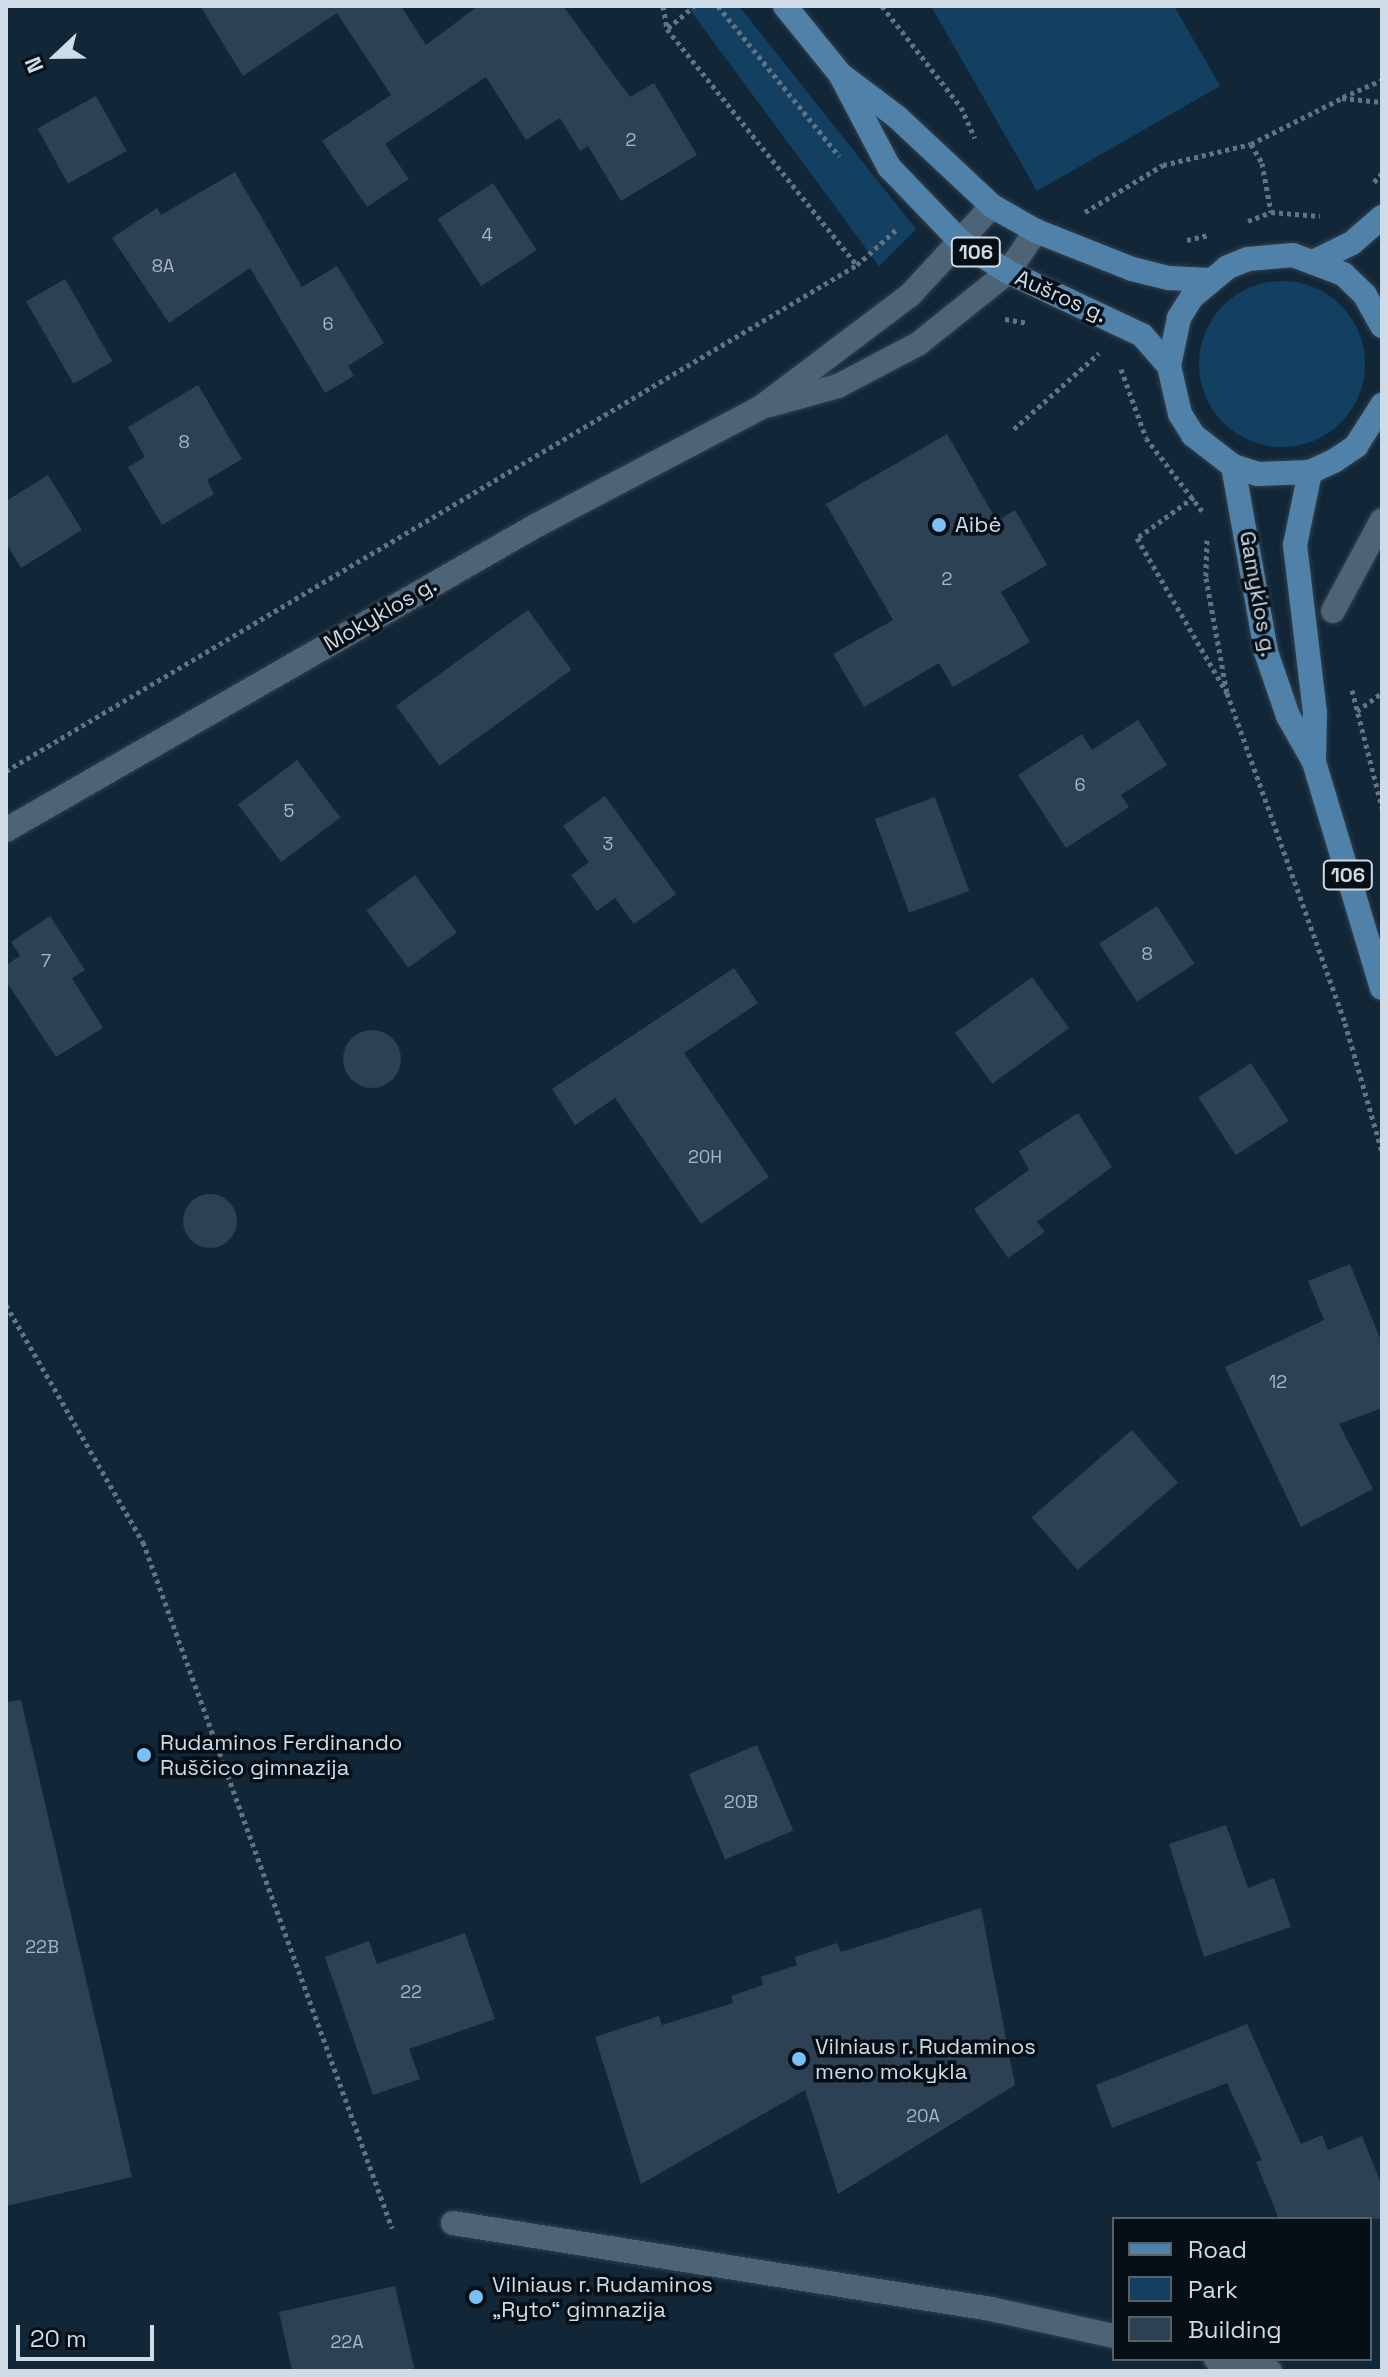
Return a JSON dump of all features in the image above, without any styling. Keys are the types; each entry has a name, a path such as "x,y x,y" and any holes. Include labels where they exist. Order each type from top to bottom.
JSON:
{"main road":[{"name":"Aušros g.","path":"785,6 840,74 889,167 961,242 1008,272 1142,335 1169,366"},
{"name":"Aušros g.","path":"840,74 897,117 992,206 1036,231 1132,269 1169,278 1209,280"},
{"path":"1315,261 1352,243 1382,217"},
{"name":"106","path":"1381,321 1365,295 1343,274 1315,261 1270,255 1228,267 1209,280 1179,318 1169,366 1180,414 1193,435 1233,466 1258,474 1310,472 1356,446 1382,405"},
{"name":"Gamyklos g.","path":"1233,466 1266,652 1288,716 1314,762 1382,988"},
{"name":"Gamyklos g.","path":"1310,472 1295,545 1315,712 1314,762"}],"street":[{"name":"Mokyklos g.","path":"6,830 537,525 760,408 910,295 992,206"},
{"name":"Mokyklos g.","path":"760,408 872,371 918,344 1008,272 1036,231"},
{"path":"1333,611 1382,520"},
{"path":"453,2223 991,2309 1112,2336"},
{"path":"1225,2361 1270,2371"}],"path":[{"path":"663,6 667,29 857,265"},
{"path":"667,29 694,6"},
{"path":"718,6 848,167"},
{"path":"882,6 961,107 978,145"},
{"path":"1080,215 1163,165 1251,144 1382,80"},
{"path":"1342,98 1382,102"},
{"path":"1251,144 1262,163 1271,212"},
{"path":"6,771 857,265 898,228 888,216"},
{"path":"1014,429 1102,351 1120,369 1131,390 1146,438 1194,497 1207,519"},
{"path":"1194,497 1137,538 1227,693"},
{"path":"1207,533 1206,578 1227,693 1345,1023 1382,1152"},
{"path":"1382,693 1357,711 1382,808"},
{"path":"6,1305 143,1542 392,2228"}],"green space":[{"path":"687,6 739,6 916,229 879,266"},
{"path":"931,6 1174,6 1220,86 1037,191"},
{"path":"1282,281 1314,287 1341,305 1359,332 1365,364 1359,396 1341,423 1314,441 1282,447 1250,441 1223,423 1205,396 1199,364 1205,332 1223,305 1250,287"}],"building":[{"path":"200,6 401,6 426,45 478,6 563,6 630,97 654,83 697,155 621,201 588,146 580,151 560,118 526,140 486,77 385,144 409,179 367,207 322,141 391,95 337,13 243,76"},
{"path":"96,96 127,151 68,184 37,128"},
{"path":"235,172 302,287 337,266 384,343 348,366 354,376 325,393 250,268 169,323 112,238 157,208 161,215"},
{"path":"493,183 537,250 481,286 438,219"},
{"path":"65,279 112,361 74,384 26,302"},
{"path":"198,385 242,459 207,480 214,494 162,525 128,467 145,457 128,427"},
{"path":"947,434 997,521 1015,510 1047,565 1001,592 1030,642 953,687 939,663 864,707 833,654 893,620 826,504"},
{"path":"48,475 82,530 21,568 6,543 6,501"},
{"path":"528,610 571,670 440,766 396,706"},
{"path":"1138,720 1167,765 1121,795 1129,807 1066,848 1018,775 1082,734 1092,750"},
{"path":"297,760 340,818 281,862 238,805"},
{"path":"605,796 676,894 634,924 615,898 597,911 571,875 589,862 563,826"},
{"path":"935,797 969,891 909,913 875,819"},
{"path":"415,875 457,932 408,968 366,910"},
{"path":"1157,906 1195,964 1137,1001 1099,944"},
{"path":"50,916 85,970 72,978 103,1028 56,1057 6,981 6,965 20,956 11,942"},
{"path":"734,968 758,1003 684,1053 769,1177 701,1224 615,1098 575,1125 552,1089"},
{"path":"1032,977 1069,1028 992,1084 955,1033"},
{"path":"372,1030 393,1038 401,1059 393,1080 372,1088 351,1080 343,1059 351,1038"},
{"path":"1251,1063 1289,1121 1236,1155 1198,1097"},
{"path":"1078,1113 1112,1167 1037,1222 1045,1232 1008,1258 974,1209 1029,1170 1019,1151"},
{"path":"210,1194 229,1202 237,1221 229,1240 210,1248 191,1240 183,1221 191,1202"},
{"path":"1350,1264 1382,1343 1382,1408 1339,1424 1373,1489 1301,1527 1225,1367 1324,1320 1308,1281"},
{"path":"1132,1430 1178,1483 1078,1570 1032,1517"},
{"path":"21,1700 132,2177 6,2206 6,1702"},
{"path":"757,1745 793,1831 725,1860 689,1774"},
{"path":"1226,1825 1248,1888 1274,1878 1291,1927 1204,1957 1169,1844"},
{"path":"981,1908 1015,2085 838,2194 805,2090 641,2184 595,2037 659,2016 662,2025 733,2003 731,1996 763,1985 761,1977 797,1965 795,1957 837,1943 841,1952"},
{"path":"465,1933 495,2019 409,2049 420,2079 373,2095 325,1957 369,1941 377,1964"},
{"path":"1247,2024 1301,2144 1322,2135 1328,2150 1362,2136 1382,2186 1382,2219 1278,2217 1256,2162 1262,2160 1227,2083 1112,2128 1096,2085"},
{"path":"395,2286 415,2371 292,2371 279,2312"}],"place":[{"name":"Aibė","path":"939,525"},
{"name":"Rudaminos Ferdinando Ruščico gimnazija","path":"144,1755"},
{"name":"Vilniaus r. Rudaminos meno mokykla","path":"799,2059"},
{"name":"Vilniaus r. Rudaminos „Ryto“ gimnazija","path":"476,2297"}]}
